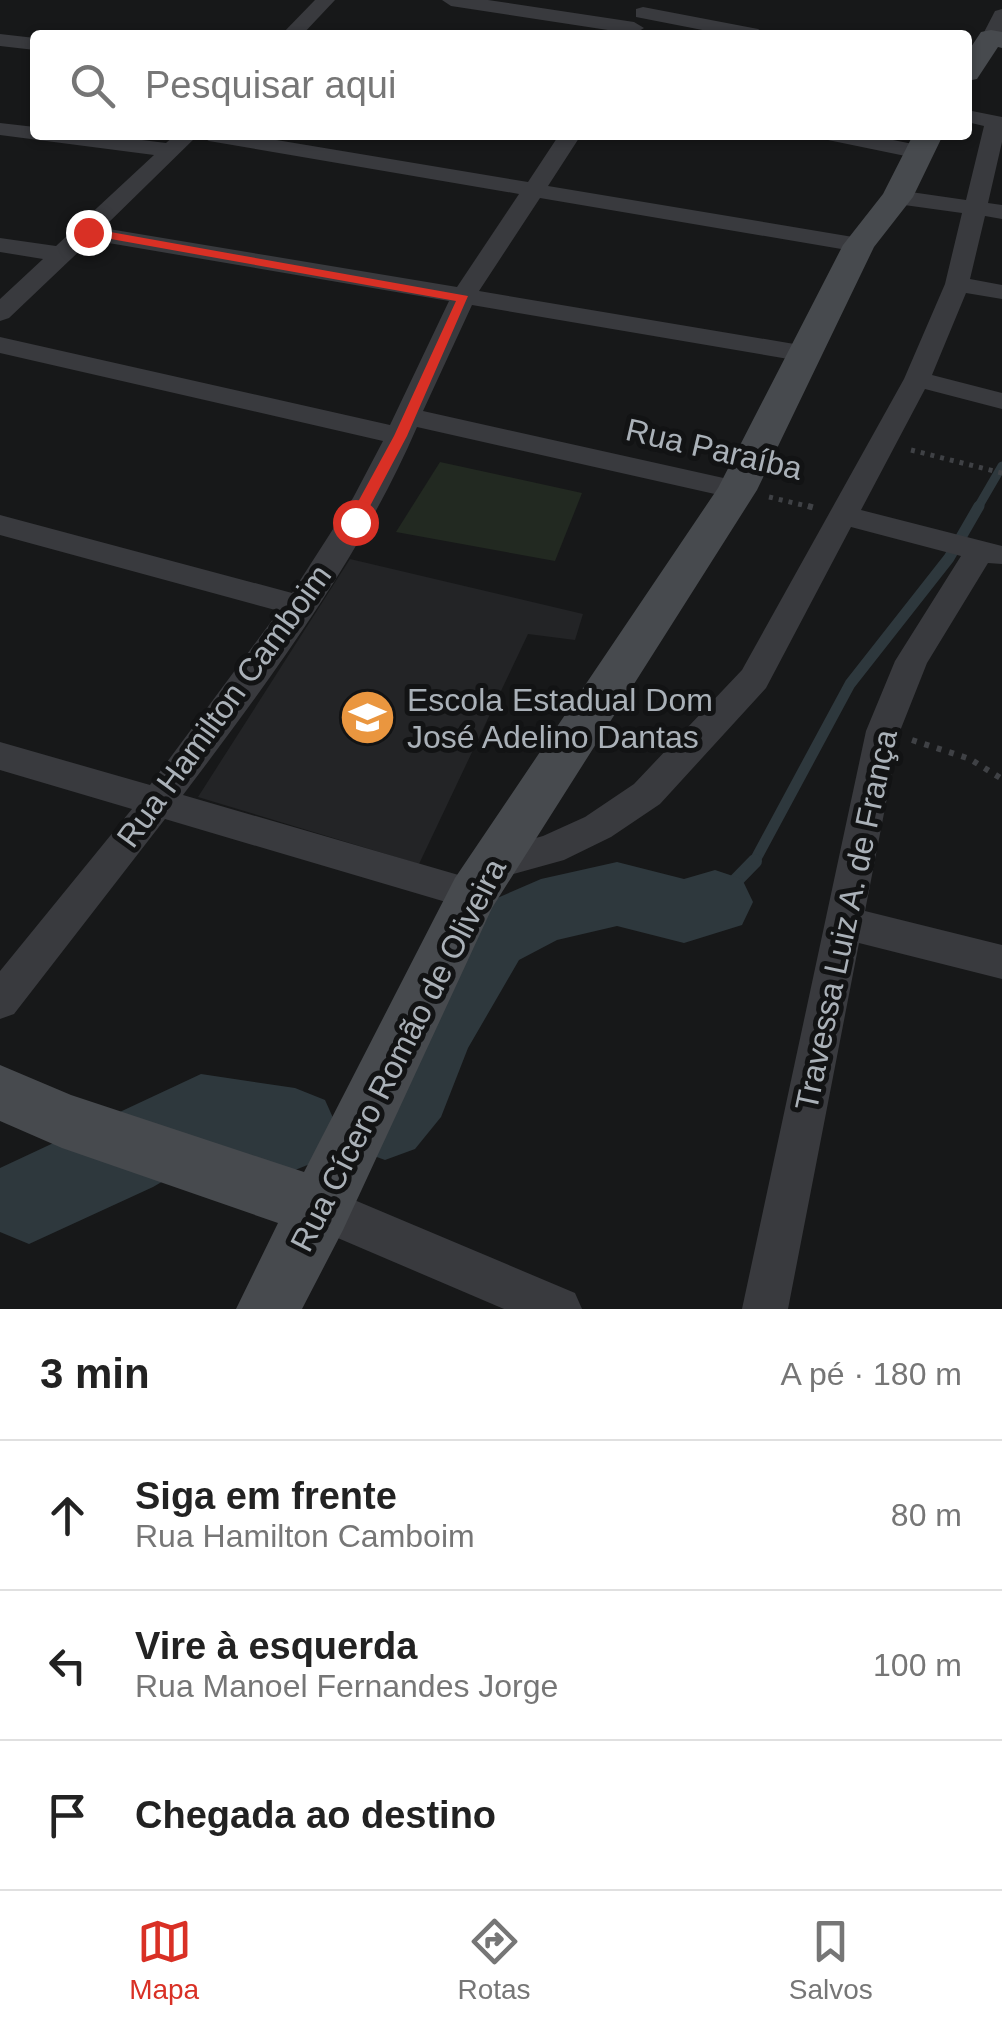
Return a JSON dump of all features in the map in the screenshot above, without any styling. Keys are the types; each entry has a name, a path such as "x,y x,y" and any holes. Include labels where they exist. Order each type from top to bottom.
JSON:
{"street":[{"path":"296,30 324,0"},
{"path":"451,0 721,30"},
{"path":"972,64 997,20"},
{"path":"0,40 30,43"},
{"path":"0,756 156,804 483,879 598,827 647,794 754,679 846,516 917,378 990,210 999,122 972,117"},
{"path":"0,129 30,132"},
{"path":"142,140 178,142"},
{"path":"240,140 858,244"},
{"name":"Rua Hamilton Camboim","path":"0,1001 156,804 300,606 355,522 405,426 463,299 567,140"},
{"path":"885,140 924,144"},
{"path":"0,314 178,142"},
{"name":"Rua Cícero Romão de Oliveira","path":"268,1309 483,879 737,490 858,244 897,197 924,144"},
{"path":"897,197 990,210"},
{"path":"88,232 463,299 806,354"},
{"path":"0,246 59,254"},
{"path":"957,284 1002,292"},
{"name":"Rua Paraíba","path":"0,346 737,490"},
{"path":"917,378 1002,402"},
{"path":"846,516 991,554"},
{"path":"0,524 300,606"},
{"name":"Travessa Luiz A. de França","path":"765,1309 883,731 911,661 991,554"},
{"path":"842,922 1002,962"},
{"path":"0,1092 62,1120 321,1208 560,1309"}],"path":[{"path":"884,442 1002,473"},
{"name":"Rua Paraíba","path":"737,490 846,516"},
{"path":"883,731 970,759 1002,779"}],"shaded area":[{"path":"440,462 582,493 555,561 396,532"},
{"name":"Escola Estadual Dom José Adelino Dantas","path":"350,559 583,614 575,640 528,634 419,864 198,797"}],"waterway":[{"path":"977,509 1002,466"},
{"path":"754,862 850,684 949,558 979,506"},
{"path":"715,902 754,862"},
{"path":"385,1120 411,1089 434,1032 492,936 541,911 617,894 684,911 715,902"},
{"path":"29,1200 122,1157 201,1114 295,1129"}],"place":[{"name":"Escola Estadual Dom José Adelino Dantas","path":"368,718"}],"route":[{"path":"88,232 463,299 400,436 355,522"}]}
